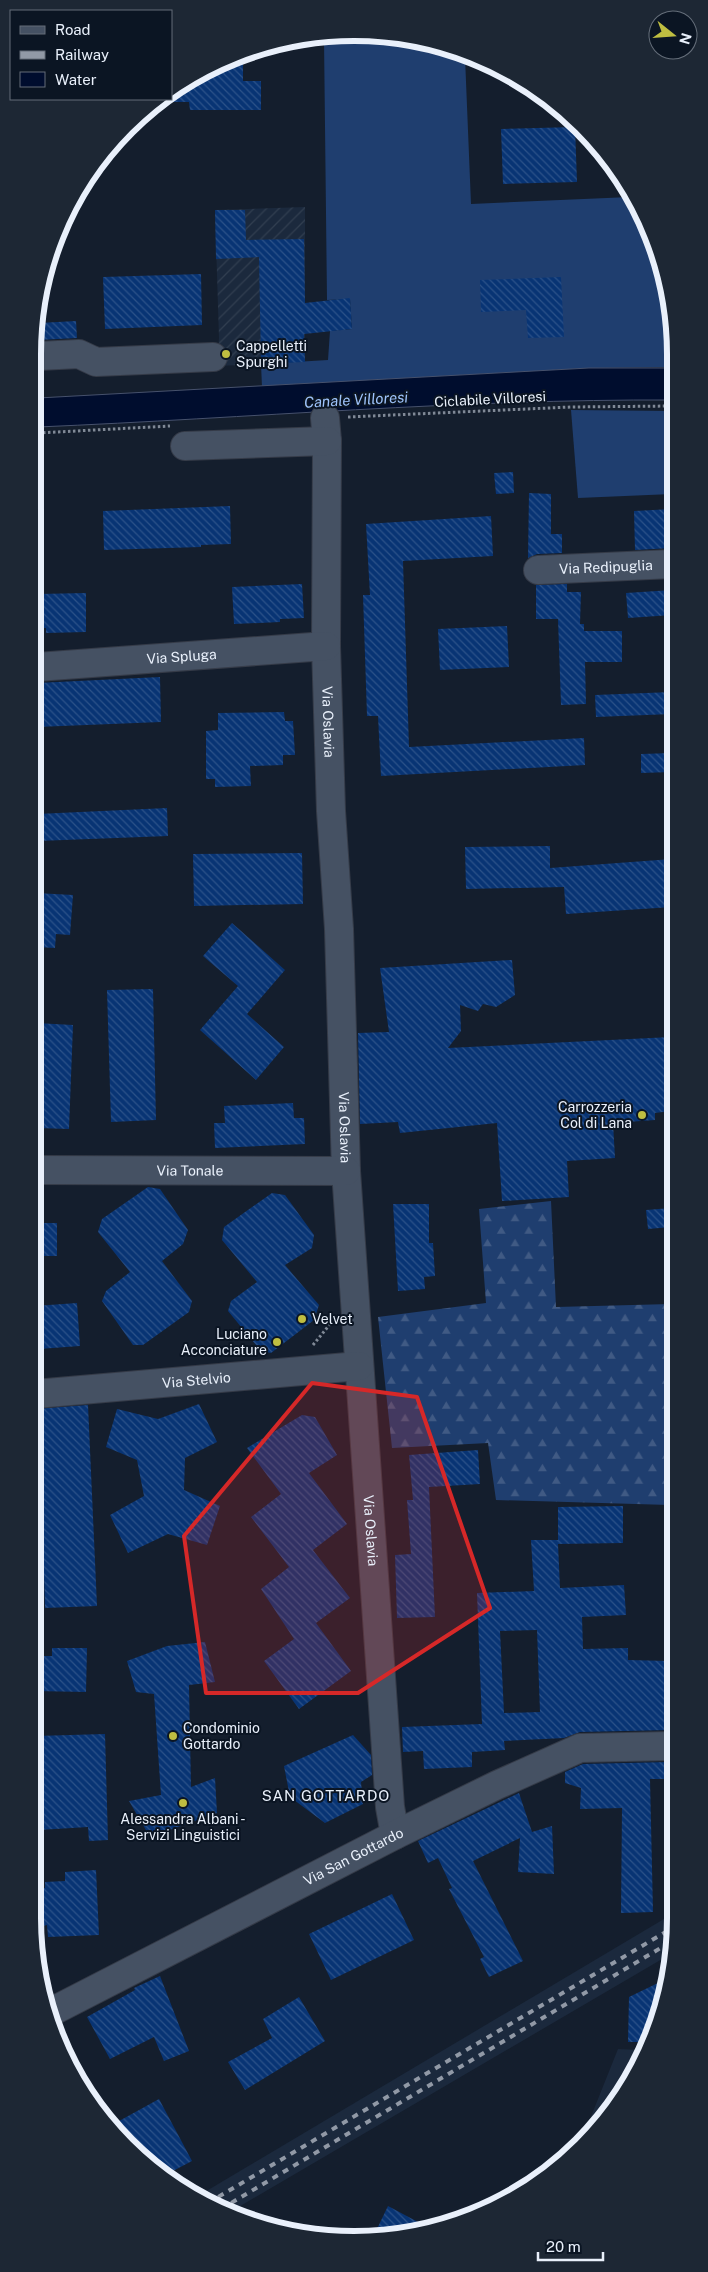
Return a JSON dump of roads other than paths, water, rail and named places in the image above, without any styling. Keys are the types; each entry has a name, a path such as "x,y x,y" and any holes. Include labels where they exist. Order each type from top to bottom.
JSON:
{"street":[{"path":"41,356 79,354 96,362 213,357"},
{"name":"Via Oslavia","path":"179,436 326,430 326,646 331,810 339,939 346,1171 390,1807 395,1835"},
{"name":"Via Redipuglia","path":"538,570 667,564"},
{"name":"Via Spluga","path":"41,667 326,646"},
{"name":"Via Tonale","path":"41,1170 346,1171"},
{"name":"Via Stelvio","path":"41,1393 359,1366"},
{"name":"Via San Gottardo","path":"55,2010 395,1835 497,1785 580,1748 667,1746"}],"water":[{"name":"Canale Villoresi","path":"589,368 667,368 667,400 435,406 41,427 41,398"}],"railway":[{"path":"216,2198 666,1932"},
{"path":"229,2204 665,1945"}],"place":[{"name":"Cappelletti Spurghi","path":"226,354"},
{"name":"Carrozzeria Col di Lana","path":"642,1115"},
{"name":"Velvet","path":"302,1319"},
{"name":"Luciano Acconciature","path":"277,1342"},
{"name":"Condominio Gottardo","path":"173,1736"},
{"name":"Alessandra Albani - Servizi Linguistici","path":"183,1803"}],"district":[{"name":"SAN GOTTARDO","path":"326,1796"}]}
